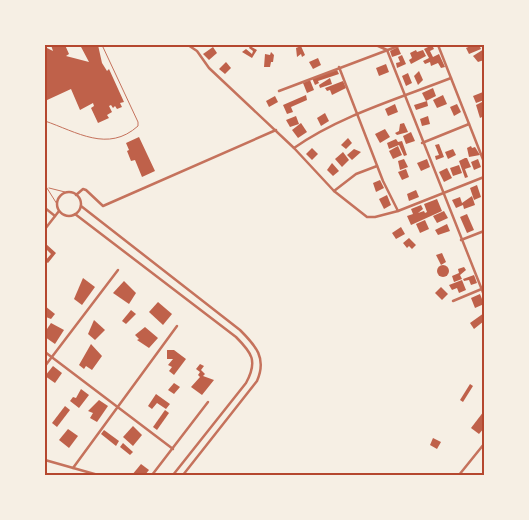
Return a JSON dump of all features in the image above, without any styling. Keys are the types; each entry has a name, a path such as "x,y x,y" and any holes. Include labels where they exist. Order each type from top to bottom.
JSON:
{"street":[{"path":"188,45 197,51 209,68 276,130 334,191 367,217 375,217 398,211 484,177"},
{"path":"376,45 387,50 422,143 484,295"},
{"path":"279,91 401,45"},
{"path":"438,45 484,162"},
{"path":"340,67 377,166 398,211"},
{"path":"294,148 310,136 451,78"},
{"path":"422,143 468,124"},
{"path":"76,195 83,189 86,190 103,206 276,130"},
{"path":"334,191 356,174 377,166"},
{"path":"76,195 65,192 59,197 57,204 59,211 65,215 75,214 236,337 249,350 253,371 246,383 173,475"},
{"path":"76,195 81,206 240,330 254,344 260,357 262,370 257,381 183,475"},
{"path":"75,214 81,206"},
{"path":"45,208 55,216"},
{"path":"45,229 59,211"},
{"path":"461,240 484,231"},
{"path":"45,366 118,270"},
{"path":"453,302 483,289"},
{"path":"72,468 177,326"},
{"path":"45,352 172,450"},
{"path":"152,475 208,402"},
{"path":"459,475 484,444"},
{"path":"45,460 98,475"}],"lane":[{"path":"45,121 105,141 117,139 138,126 138,122 102,45"},
{"path":"45,185 57,204"},
{"path":"48,188 65,192"}],"building":[{"path":"51,45 65,45 69,54 66,56 89,62 80,45 98,45 102,63 107,71 109,69 124,102 120,103 122,107 117,109 115,106 113,108 111,105 109,106 112,112 107,115 109,118 98,123 91,108 94,106 93,103 80,110 71,89 45,101 45,47 53,51"},
{"path":"432,45 434,49 430,51 433,57 439,54 445,67 441,68 438,63 431,66 430,62 425,64 423,61 429,58 424,49"},
{"path":"479,45 481,49 469,54 466,48"},
{"path":"250,46 257,50 252,58 242,52 246,49 252,54 253,51 249,48"},
{"path":"301,46 305,55 302,57 301,54 297,57 296,48"},
{"path":"213,47 217,53 209,60 203,54"},
{"path":"398,47 401,54 392,57 390,51"},
{"path":"484,49 484,60 478,62 473,56"},
{"path":"416,50 417,52 423,50 426,56 411,64 409,60 412,58 410,53"},
{"path":"271,52 274,55 273,62 271,62 270,67 264,67 265,54 270,55"},
{"path":"402,55 406,64 397,68 396,63 400,62 398,57"},
{"path":"318,58 321,65 313,69 309,62"},
{"path":"226,62 231,68 225,74 219,69"},
{"path":"386,64 389,72 379,76 376,68"},
{"path":"337,70 339,74 318,81 319,83 315,85 312,78"},
{"path":"419,71 423,80 418,85 414,76"},
{"path":"408,73 412,83 406,86 402,76"},
{"path":"330,78 332,84 320,88 319,85"},
{"path":"310,80 314,90 307,93 303,83"},
{"path":"343,81 346,88 332,95 330,90 327,91 325,88"},
{"path":"433,88 436,96 426,101 422,93"},
{"path":"483,92 484,100 476,103 473,96"},
{"path":"306,95 307,100 291,107 293,112 287,114 283,105"},
{"path":"443,95 447,104 437,108 433,100"},
{"path":"275,96 278,102 269,107 266,101"},
{"path":"427,101 428,106 416,110 414,105"},
{"path":"484,101 484,116 480,118 476,105"},
{"path":"395,104 398,112 388,116 385,109"},
{"path":"457,104 461,112 454,116 450,107"},
{"path":"325,113 329,121 321,126 317,118"},
{"path":"296,116 299,124 290,127 286,120"},
{"path":"428,116 430,124 422,126 420,119"},
{"path":"301,123 307,132 298,138 292,130"},
{"path":"404,123 408,132 397,135 395,133 399,131 400,124"},
{"path":"385,129 390,137 380,143 375,134"},
{"path":"411,132 415,141 406,144 403,136"},
{"path":"139,137 155,171 142,177 135,160 131,161 126,143"},
{"path":"348,138 352,143 346,149 341,145"},
{"path":"396,139 398,142 402,141 407,155 404,156 399,145 389,149 387,143"},
{"path":"439,144 444,157 436,160 435,156 439,155 435,145"},
{"path":"398,146 402,155 393,159 389,151"},
{"path":"471,146 472,148 475,147 480,155 469,157 467,148"},
{"path":"312,148 318,154 312,160 306,154"},
{"path":"354,149 361,152 352,160 347,155"},
{"path":"453,149 456,155 448,159 445,152"},
{"path":"343,152 349,160 342,167 335,159"},
{"path":"467,158 471,167 465,169 468,177 465,178 459,161"},
{"path":"404,159 408,167 400,170 398,161"},
{"path":"427,159 430,167 421,171 417,163"},
{"path":"478,159 481,167 474,170 471,162"},
{"path":"332,163 339,171 333,176 327,170"},
{"path":"459,165 462,173 453,176 450,168"},
{"path":"447,168 452,178 444,182 439,172"},
{"path":"406,169 409,177 402,180 398,172"},
{"path":"380,180 384,188 376,192 373,183"},
{"path":"477,185 481,197 474,200 470,188"},
{"path":"416,190 419,197 409,201 407,194"},
{"path":"387,195 391,205 384,209 379,199"},
{"path":"472,196 475,205 464,209 463,205 456,208 452,200 460,197 462,203"},
{"path":"437,199 442,211 411,225 407,216 413,214 411,209 421,205 423,209 418,213 424,211 425,213 427,212 424,204"},
{"path":"444,211 448,218 437,223 433,216"},
{"path":"467,214 474,230 467,233 460,217"},
{"path":"425,220 429,229 420,233 416,224"},
{"path":"447,224 450,231 438,235 435,230"},
{"path":"401,227 405,234 396,239 392,233"},
{"path":"409,238 416,245 412,249 409,246 407,248 403,243"},
{"path":"46,244 56,253 48,263 45,261 51,254 45,248"},
{"path":"442,253 446,262 441,265 436,255"},
{"path":"443,265 449,271 443,277 437,271"},
{"path":"464,267 466,270 460,275 462,279 454,282 452,276 459,273 458,269"},
{"path":"474,275 477,283 471,285 469,280 464,281 463,279"},
{"path":"83,278 95,287 82,305 74,299"},
{"path":"462,280 466,290 459,293 457,288 452,290 449,285"},
{"path":"124,281 136,293 129,304 113,293"},
{"path":"441,287 448,294 442,300 435,293"},
{"path":"480,294 484,304 475,308 471,298"},
{"path":"158,302 172,314 163,325 149,312"},
{"path":"45,306 55,314 51,319 46,317"},
{"path":"131,310 136,314 126,324 122,321"},
{"path":"484,313 484,321 474,329 470,323"},
{"path":"94,320 105,330 95,340 88,334"},
{"path":"51,323 64,330 55,344 45,337 45,332"},
{"path":"145,327 158,338 149,348 137,340 139,339 135,335"},
{"path":"91,344 102,356 92,370 86,366 84,369 79,365"},
{"path":"167,350 174,350 186,359 174,375 169,371 172,367 168,365 173,359 167,359"},
{"path":"200,364 204,366 201,370 205,374 203,376 214,380 202,395 191,387 200,377 198,375 200,372 196,369"},
{"path":"53,366 62,373 55,383 45,376"},
{"path":"174,383 180,387 174,394 168,390"},
{"path":"470,384 473,386 463,402 460,400"},
{"path":"81,389 89,395 79,408 70,401 73,397 76,398"},
{"path":"156,394 170,404 166,409 157,403 152,409 148,406"},
{"path":"99,400 108,406 97,422 90,418 93,413 88,411"},
{"path":"65,406 70,410 57,427 52,423"},
{"path":"165,410 169,413 157,430 153,427"},
{"path":"484,411 484,428 479,434 471,428"},
{"path":"133,426 142,435 133,446 123,437"},
{"path":"68,429 78,436 69,448 59,440"},
{"path":"104,430 119,441 116,446 101,434"},
{"path":"433,438 441,442 437,449 430,445"},
{"path":"123,443 133,452 130,455 120,447"},
{"path":"141,464 149,470 145,475 132,475"}]}
